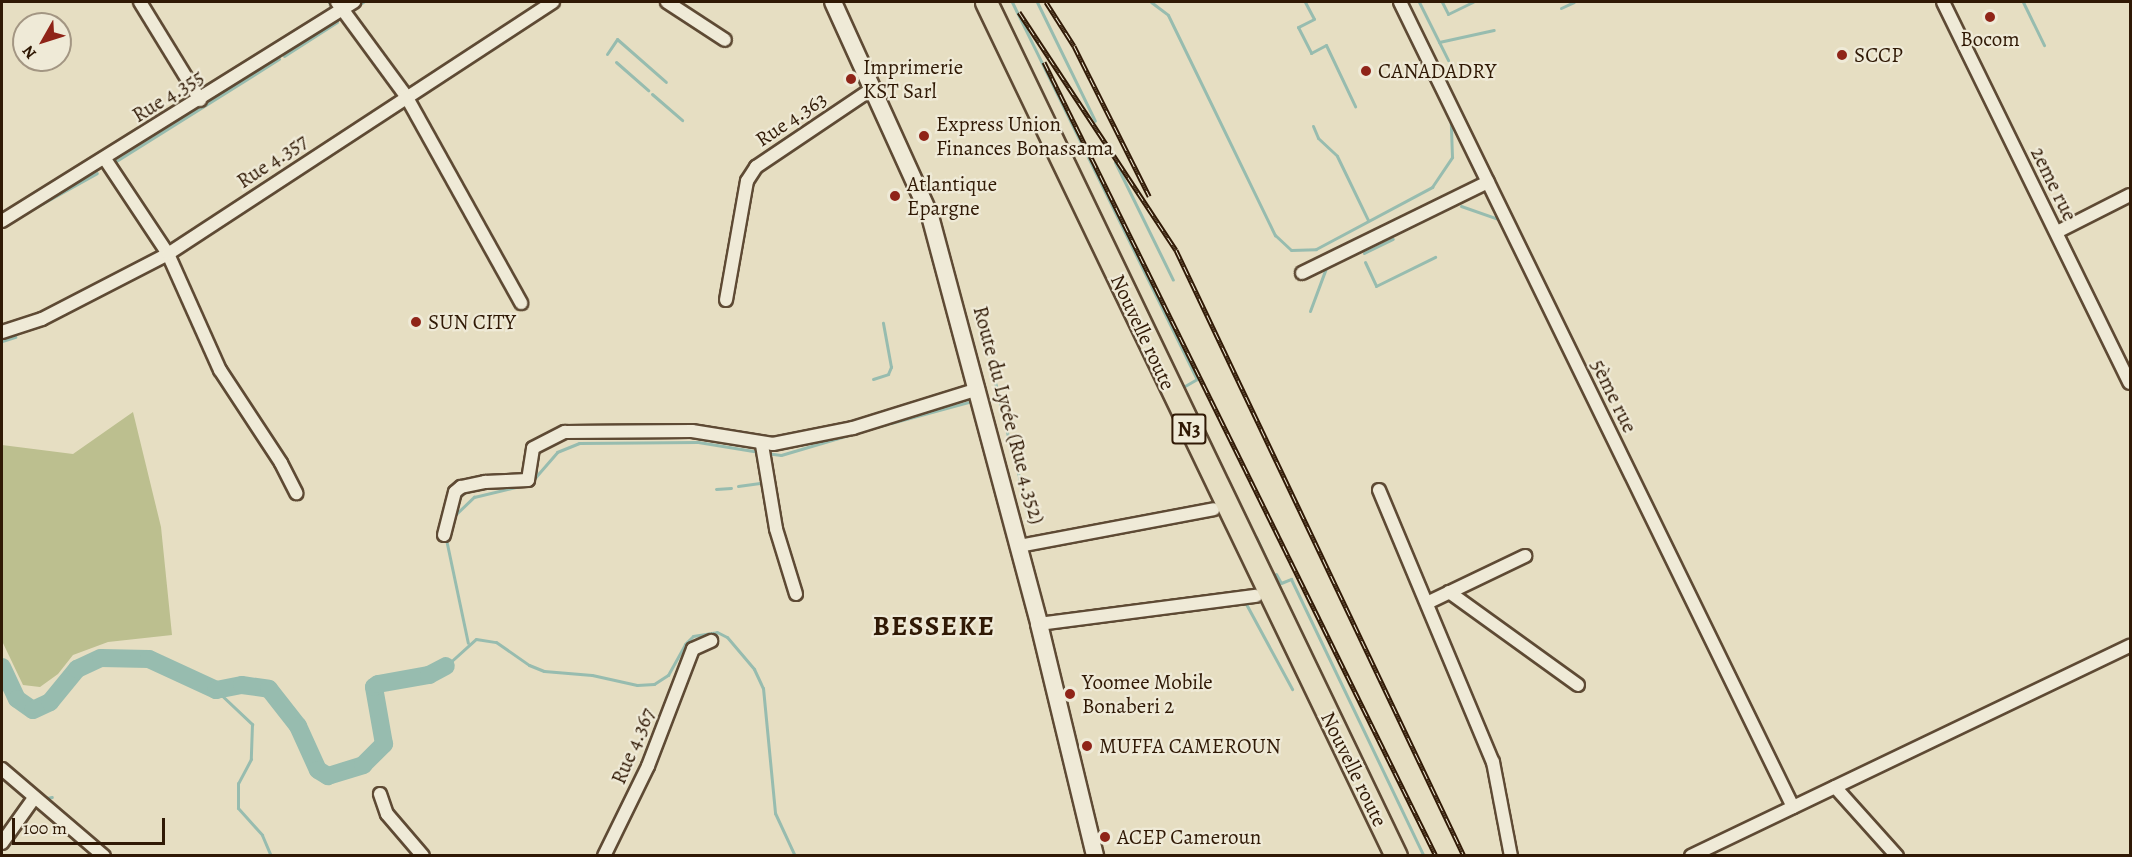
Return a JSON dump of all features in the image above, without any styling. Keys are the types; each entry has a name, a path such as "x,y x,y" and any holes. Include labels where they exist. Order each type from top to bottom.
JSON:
{"highway":[{"name":"Nouvelle route","path":"973,2 1200,467 1396,855"},
{"name":"Nouvelle route","path":"986,2 1200,467 1214,509 1381,855"}],"main road":[{"name":"Route du Lycée (Rue 4.352)","path":"833,2 930,216 1040,624 1095,855"}],"street":[{"path":"140,2 200,100"},
{"name":"Rue 4.355","path":"2,221 200,100 340,6 354,2"},
{"name":"Rue 4.357","path":"2,332 42,319 168,254 406,96 553,2"},
{"path":"667,2 724,40"},
{"name":"5ème rue","path":"1400,2 1793,807"},
{"name":"2eme rue","path":"1943,2 2130,383"},
{"path":"340,6 406,96 521,303"},
{"name":"Rue 4.363","path":"726,300 747,181 756,166 873,88"},
{"path":"105,159 168,254 223,377 281,463 296,493"},
{"path":"1302,273 1488,182"},
{"path":"2056,232 2130,195"},
{"path":"444,535 456,492 461,488 485,482 528,480 532,448 565,432 692,430 762,445 853,428 978,389"},
{"path":"762,445 776,529 796,594"},
{"path":"1379,490 1493,762 1511,855"},
{"path":"1019,546 1214,509"},
{"path":"1427,603 1526,555"},
{"path":"1449,592 1578,685"},
{"path":"1040,624 1256,596"},
{"name":"Rue 4.367","path":"604,855 648,766 693,649 711,641"},
{"path":"1691,855 2130,646"},
{"path":"2,769 104,855"},
{"path":"1835,787 1897,855"},
{"path":"380,794 387,814 423,855"},
{"path":"2,843 34,798"}],"green space":[{"path":"133,412 161,527 172,635 108,642 73,655 58,674 40,687 23,685 2,641 2,445 73,454"}],"waterway":[{"path":"329,2 333,10"},
{"path":"1012,2 1197,379 1183,387 1235,495"},
{"path":"1037,2 1095,121"},
{"path":"1151,2 1168,15 1275,235 1291,250 1316,249 1432,187 1452,157 1451,119"},
{"path":"1305,2 1314,19 1298,27 1311,53 1326,45 1355,106"},
{"path":"1419,2 1448,60"},
{"path":"1442,2 1448,14 1473,2"},
{"path":"1561,8 1574,2"},
{"path":"2023,2 2044,45"},
{"path":"284,56 337,22"},
{"path":"1439,42 1494,30"},
{"path":"607,54 617,39 666,82"},
{"path":"113,163 279,59"},
{"path":"616,62 648,90"},
{"path":"652,94 682,120"},
{"path":"1313,126 1318,138 1337,156 1368,220"},
{"path":"1115,162 1173,280"},
{"path":"20,216 97,173"},
{"path":"16,205 24,200"},
{"path":"1461,206 1501,220"},
{"path":"2,213 11,207"},
{"path":"1364,253 1393,239"},
{"path":"1365,262 1376,286 1435,257"},
{"path":"1310,311 1326,268"},
{"path":"1529,280 1533,289"},
{"path":"873,379 888,374 891,367 883,323"},
{"path":"2,341 15,337"},
{"path":"995,382 1006,428"},
{"path":"891,423 969,402"},
{"path":"872,428 888,424"},
{"path":"1007,432 1013,457"},
{"path":"766,453 781,455 852,434"},
{"path":"533,480 557,452 579,443 698,442 759,452"},
{"path":"1016,464 1027,513"},
{"path":"738,486 765,482"},
{"path":"454,516 474,497 528,484"},
{"path":"716,489 731,488"},
{"path":"1256,537 1267,561"},
{"path":"446,539 468,643"},
{"path":"1276,574 1281,583 1291,579 1424,856"},
{"path":"1245,602 1292,689"},
{"path":"446,666 476,639 496,642 529,665 544,671 592,675 637,685 654,684 668,675 685,644 693,636 717,632 727,637 754,669 763,688 775,813 795,856"},
{"path":"2,667 17,699 33,710 50,702 77,669 101,658 149,659 216,690 242,685 269,689 298,726 318,770 328,776 363,765 384,744 374,687 378,684 429,675 446,666"},
{"path":"216,690 252,724 251,759 238,783 238,808 262,835 271,856"},
{"path":"42,799 52,797"}],"railway":[{"path":"1046,2 1074,46 1149,196"},
{"path":"1019,12 1176,250 1464,856"},
{"path":"1044,62 1436,856"}],"place":[{"name":"Bocom","path":"1990,17"},
{"name":"SCCP","path":"1842,55"},
{"name":"CANADADRY","path":"1366,71"},
{"name":"Imprimerie KST Sarl","path":"851,79"},
{"name":"Express Union Finances Bonassama","path":"924,136"},
{"name":"Atlantique Epargne","path":"895,196"},
{"name":"SUN CITY","path":"416,322"},
{"name":"Yoomee Mobile Bonaberi 2","path":"1070,694"},
{"name":"MUFFA CAMEROUN","path":"1087,746"},
{"name":"ACEP Cameroun","path":"1105,837"}],"district":[{"name":"BESSEKE","path":"934,627"}]}
